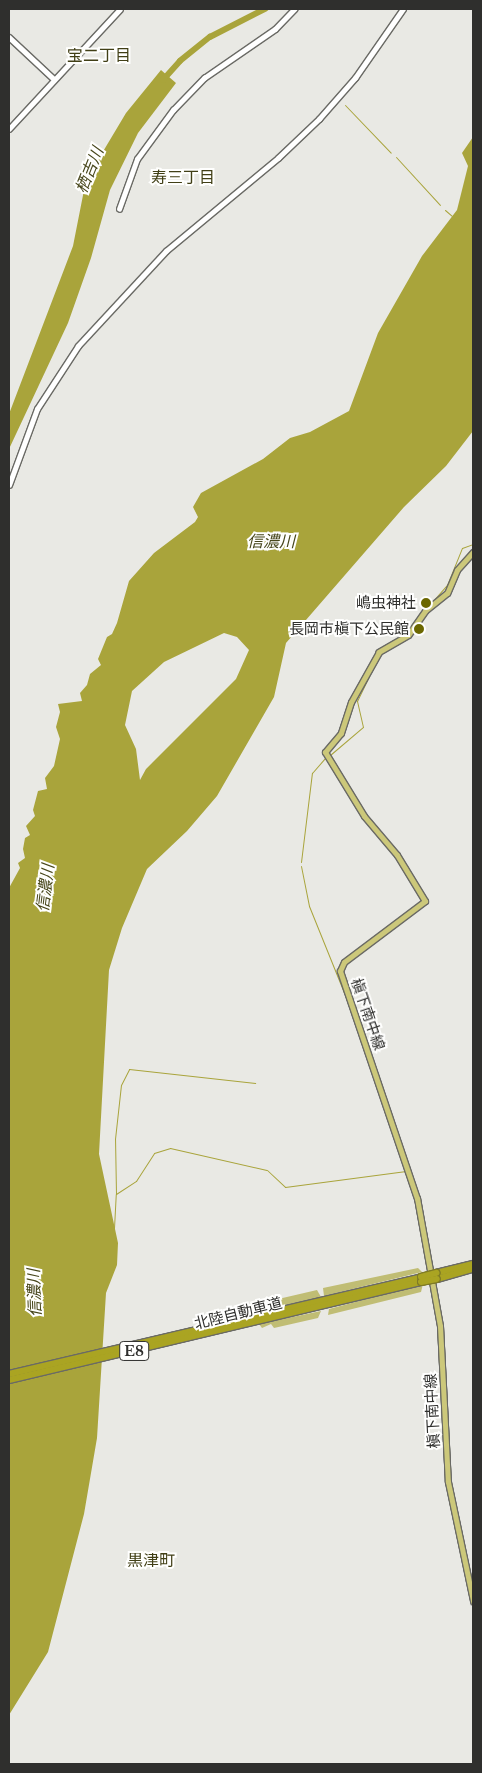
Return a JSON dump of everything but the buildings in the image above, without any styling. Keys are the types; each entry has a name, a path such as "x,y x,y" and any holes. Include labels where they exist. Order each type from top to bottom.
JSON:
{"highway":[{"name":"北陸自動車道","path":"9,1374 421,1280 473,1264"},
{"name":"北陸自動車道","path":"436,1276 473,1269"},
{"name":"北陸自動車道","path":"9,1380 258,1318"}],"main road":[{"name":"槇下南中線","path":"473,552 457,570 447,592 426,611 408,634 379,652 349,707 341,733 325,752 364,816 397,855 425,901 344,962 340,971 419,1207 440,1326 448,1482 473,1601"}],"street":[{"path":"9,129 120,9"},
{"path":"119,209 137,159 173,110 204,78 275,29 294,9"},
{"path":"9,485 44,397 82,340 166,251 278,158 319,119 355,78 403,9"},
{"path":"9,37 54,79"}],"shaded area":[{"path":"418,1268 422,1272 324,1296 323,1288"},
{"path":"423,1284 421,1292 328,1315 329,1309"},
{"path":"317,1290 321,1297 272,1308 274,1300"},
{"path":"321,1311 318,1318 274,1328 271,1324 262,1328 259,1324"}],"water":[{"path":"161,70 176,83 138,133 110,190 91,258 68,323 9,449 9,414 73,246 86,180 126,113"},
{"name":"信濃川","path":"473,137 473,431 446,466 404,507 286,643 274,697 217,796 187,831 147,869 122,928 109,970 99,1154 118,1243 117,1265 106,1293 97,1438 84,1514 48,1652 9,1715 9,888 20,868 18,863 25,858 23,849 25,838 30,835 26,826 35,816 33,810 38,791 47,789 45,778 54,766 60,739 56,727 60,712 58,704 82,701 80,693 87,685 90,674 101,665 98,659 107,637 112,634 117,623 129,581 154,553 195,522 198,517 193,507 201,493 263,459 290,438 310,432 349,411 378,333 422,256 457,210 468,166 462,153","holes":["224,633 237,637 249,650 236,679 146,769 140,780 136,749 125,725 132,691 164,662"]}],"waterway":[{"name":"栖吉川","path":"163,80 180,61 210,37 265,9"},
{"path":"345,105 391,153"},
{"path":"396,157 440,205"},
{"path":"445,210 452,216"},
{"path":"403,635 447,585 462,548 473,544"},
{"path":"330,755 363,727 357,701 375,664"},
{"path":"301,862 312,773 326,757"},
{"path":"301,866 309,906 345,995 390,1125"},
{"path":"116,1194 115,1139 121,1085 129,1069 255,1083"},
{"path":"114,1228 116,1194 136,1181 154,1153 170,1148 267,1170 285,1187 406,1171"}],"place":[{"name":"嶋虫神社","path":"426,603"},
{"name":"長岡市槇下公民館","path":"419,629"}],"district":[{"name":"宝二丁目","path":"99,55"},
{"name":"寿三丁目","path":"183,177"},
{"name":"黒津町","path":"151,1560"}]}
